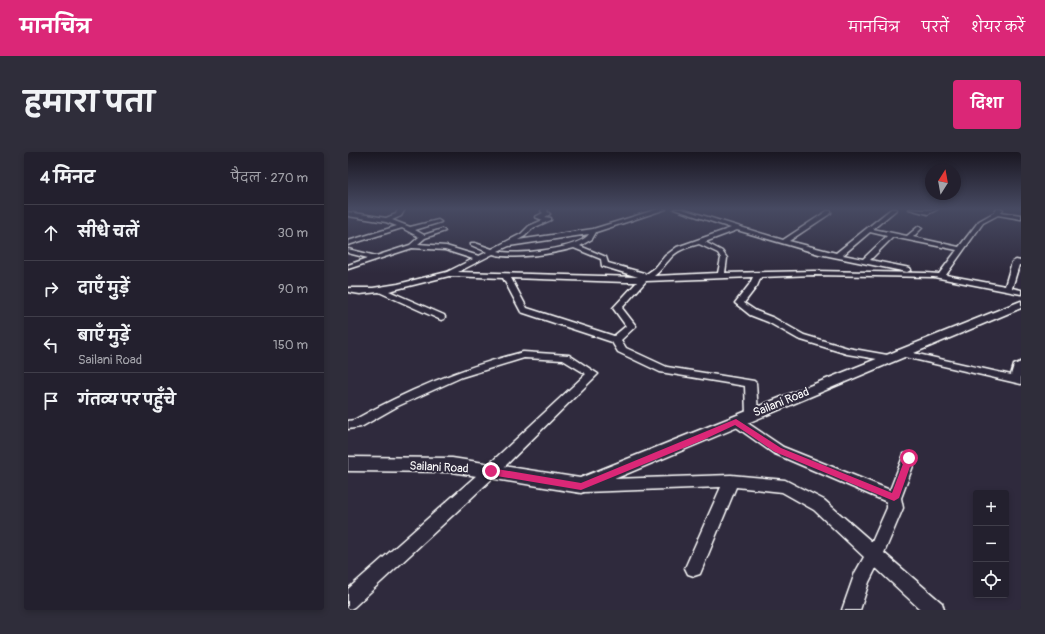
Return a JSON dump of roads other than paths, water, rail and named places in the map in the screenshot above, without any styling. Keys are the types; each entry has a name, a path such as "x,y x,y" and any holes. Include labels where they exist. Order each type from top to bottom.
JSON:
{"main road":[{"name":"Sailani Road","path":"348,464 452,465 581,486 1021,304"}],"street":[{"path":"348,242 388,230"},
{"path":"412,230 423,237"},
{"path":"449,274 507,244 528,230"},
{"path":"616,340 631,326 617,308 644,279 658,270 667,257 679,248 731,230"},
{"path":"745,230 837,256 1021,292"},
{"path":"784,242 801,230"},
{"path":"837,256 868,230"},
{"path":"870,230 961,249"},
{"path":"908,238 916,230"},
{"path":"938,276 975,230"},
{"path":"348,267 412,246 423,237 442,231"},
{"path":"507,244 594,231"},
{"path":"473,244 491,252 507,255 555,251 574,246 592,236 594,231"},
{"path":"864,262 891,235"},
{"path":"700,242 720,252 724,258 722,275"},
{"path":"412,246 446,248 478,258"},
{"path":"574,246 604,258 605,264 641,275 644,279"},
{"path":"348,251 378,258"},
{"path":"1008,289 1016,262 1021,263"},
{"path":"348,290 360,292 381,290 449,274 626,280 814,272 938,276"},
{"path":"758,274 753,286 739,303 753,313 771,320 809,339 847,351 895,356 1018,380 1018,367 1021,365"},
{"path":"506,276 524,310 616,340 622,350 664,370 750,383 752,414"},
{"path":"381,290 441,317"},
{"path":"348,425 357,424 394,403 458,375 523,355 565,357 593,374 491,471 348,601"},
{"path":"736,421 778,450 894,498"},
{"path":"851,610 861,579 874,556 895,508 894,498 909,458"},
{"path":"581,486 731,481 785,486 819,506 935,610"},
{"path":"694,568 731,481"}]}
